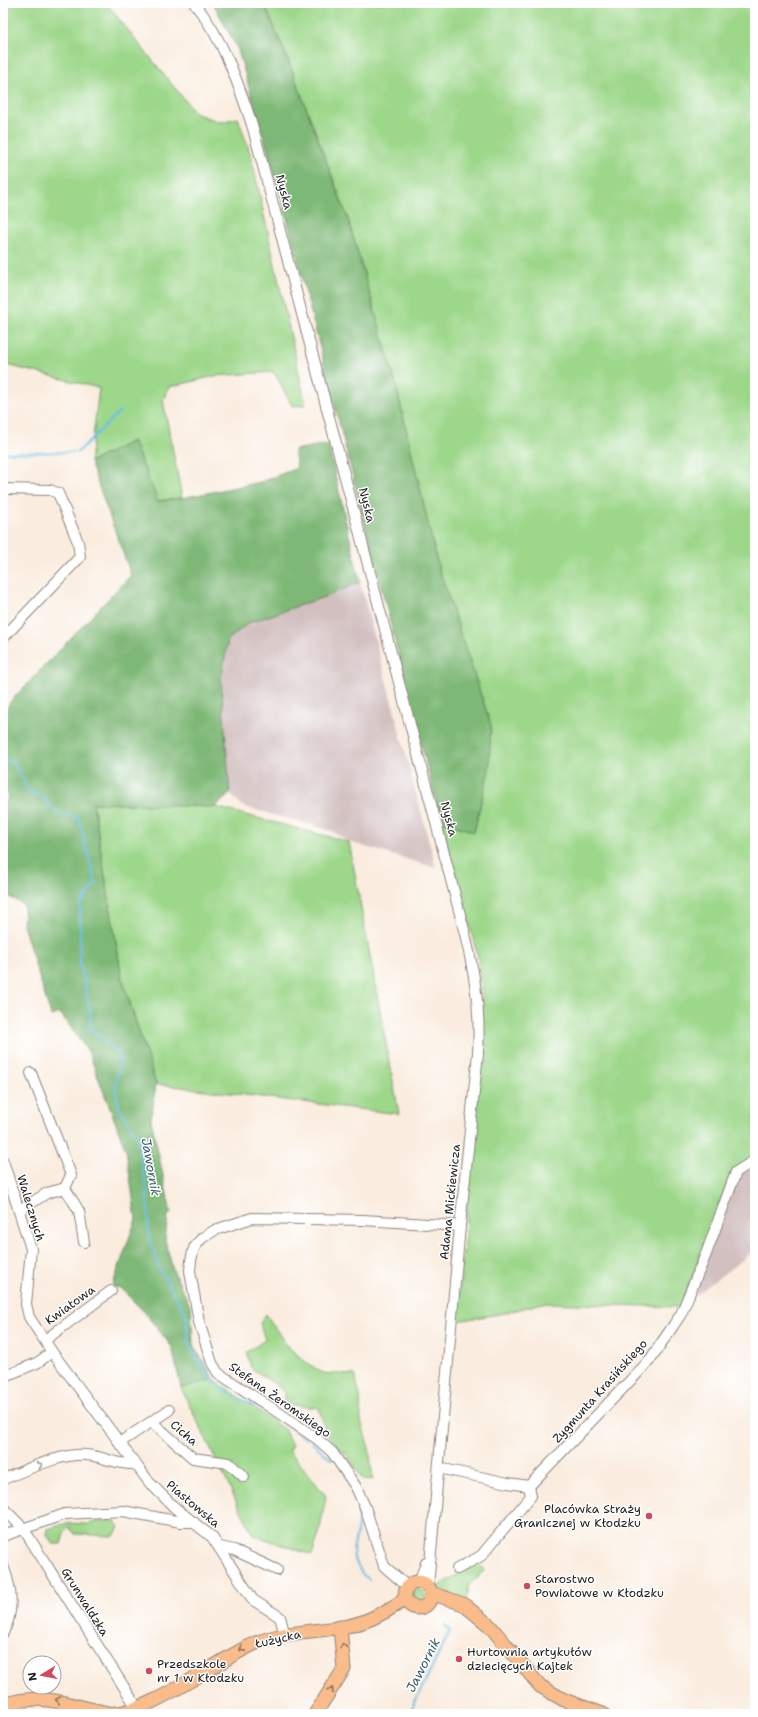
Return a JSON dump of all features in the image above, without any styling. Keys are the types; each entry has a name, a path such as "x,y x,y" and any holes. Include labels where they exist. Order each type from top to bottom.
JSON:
{"main road":[{"path":"419,1594 477,1616 501,1637 527,1672 540,1686 564,1700 603,1714"},
{"name":"Łużycka","path":"113,1714 138,1711 248,1646 285,1635 345,1627 381,1614 419,1594"},
{"path":"315,1714 344,1668 345,1627"},
{"path":"5,1708 25,1700 49,1699 113,1714"}],"street":[{"path":"194,3 202,13"},
{"path":"200,3 202,13"},
{"name":"Nyska","path":"202,13 232,70 249,114 260,152 447,865"},
{"path":"3,489 50,490 58,493 78,542 80,557 3,638"},
{"name":"Adama Mickiewicza","path":"419,1594 432,1544 460,1226 478,1053 478,1001 472,960 447,865"},
{"path":"20,1210 47,1193 65,1188 71,1175 31,1073"},
{"name":"Zygmunta Krasińskiego","path":"457,1569 481,1556 530,1496 529,1486 648,1361 671,1330 681,1314 703,1261 736,1172 755,1160"},
{"name":"Walecznych","path":"3,1161 20,1210 31,1254 26,1310 52,1352"},
{"path":"65,1188 79,1211 84,1242"},
{"name":"Stefana Żeromskiego","path":"419,1594 384,1566 365,1507 356,1487 332,1452 291,1421 218,1374 212,1363 199,1322 191,1277 191,1260 194,1248 202,1238 215,1230 252,1218 356,1219 460,1226"},
{"name":"Kwiatowa","path":"45,1340 111,1291"},
{"path":"3,1377 37,1363 52,1352"},
{"name":"Piastowska","path":"52,1352 134,1464 160,1494 212,1537 220,1547 253,1600 280,1618 285,1635"},
{"path":"120,1443 169,1410"},
{"name":"Cicha","path":"152,1422 193,1458 229,1463 244,1477"},
{"path":"3,1479 66,1456 88,1455 121,1464 134,1464"},
{"path":"438,1468 529,1486"},
{"name":"Grunwaldzka","path":"3,1508 23,1528 138,1711"},
{"path":"3,1536 65,1514 123,1511 180,1522 194,1522"},
{"path":"220,1547 234,1550 277,1570"},
{"path":"3,1566 11,1601 8,1625 3,1633"}],"shaded area":[{"path":"360,582 436,868 349,842 332,831 242,806 230,794 221,680 228,640 248,623 330,595"},
{"path":"755,1158 755,1250 680,1307 732,1171"}],"green space":[{"path":"3,3 106,3 196,114 221,122 238,118 251,156 306,405 292,406 274,372 215,376 169,387 163,400 182,498 157,501 133,441 90,462 99,388 3,364"},
{"path":"213,3 264,3 289,62 348,219 395,381 438,566 491,725 489,770 474,832 441,821 283,203 238,50"},
{"path":"264,3 755,3 755,1158 732,1171 680,1307 543,1303 505,1313 457,1321 482,1039 482,1000 478,957 441,821 474,831 491,725 438,566 395,381 348,219 289,62"},
{"path":"133,441 158,501 182,498 261,482 297,468 294,450 328,444 360,582 330,595 248,623 228,640 221,680 230,794 215,807 93,803 122,978 156,1084 151,1119 171,1213 168,1215 165,1240 173,1270 191,1308 193,1345 214,1379 181,1388 172,1347 145,1313 121,1288 112,1287 136,1219 126,1150 88,1051 60,1013 51,1016 23,925 24,905 8,896 3,896 3,865 6,855 3,851 3,807 8,797 3,789 3,716 10,702 131,575 90,462"},
{"path":"93,803 215,807 349,842 399,1114 156,1084 122,978"},
{"path":"266,1314 287,1346 307,1363 323,1373 355,1375 360,1396 361,1421 369,1448 373,1479 363,1480 349,1458 327,1435 319,1408 284,1404 284,1392 251,1368 247,1352 265,1340 260,1323"},
{"path":"214,1379 284,1429 292,1445 289,1450 326,1496 319,1534 312,1555 253,1535 181,1388"},
{"path":"114,1520 119,1527 114,1536 75,1534 69,1527 65,1531 61,1544 53,1544 47,1535 48,1529 67,1523 87,1524"},
{"path":"478,1563 485,1570 469,1585 467,1602 436,1587"},
{"path":"415,1589 421,1589 425,1593 425,1599 421,1603 415,1603 411,1599 411,1593"}],"waterway":[{"path":"3,453 78,452 120,411"},
{"name":"Jawornik","path":"3,757 5,760 13,762 25,783 27,791 44,797 48,804 60,815 78,817 96,884 80,905 80,963 90,1010 90,1028 120,1055 115,1085 119,1108 137,1136 147,1190 149,1237 159,1268 187,1316 190,1346 208,1375 219,1388 264,1409"},
{"name":"Jawornik","path":"268,1411 306,1439"},
{"name":"Jawornik","path":"311,1442 331,1459"},
{"name":"Jawornik","path":"359,1505 358,1527 353,1550 354,1558 362,1574 370,1580"},
{"name":"Jawornik","path":"409,1714 450,1631 445,1626"}],"place":[{"name":"Placówka Straży Granicznej w Kłodzku","path":"649,1516"},
{"name":"Starostwo Powiatowe w Kłodzku","path":"527,1586"},
{"name":"Hurtownia artykułów dziecięcych Kajtek","path":"459,1659"},
{"name":"Przedszkole nr 1 w Kłodzku","path":"149,1671"}]}
